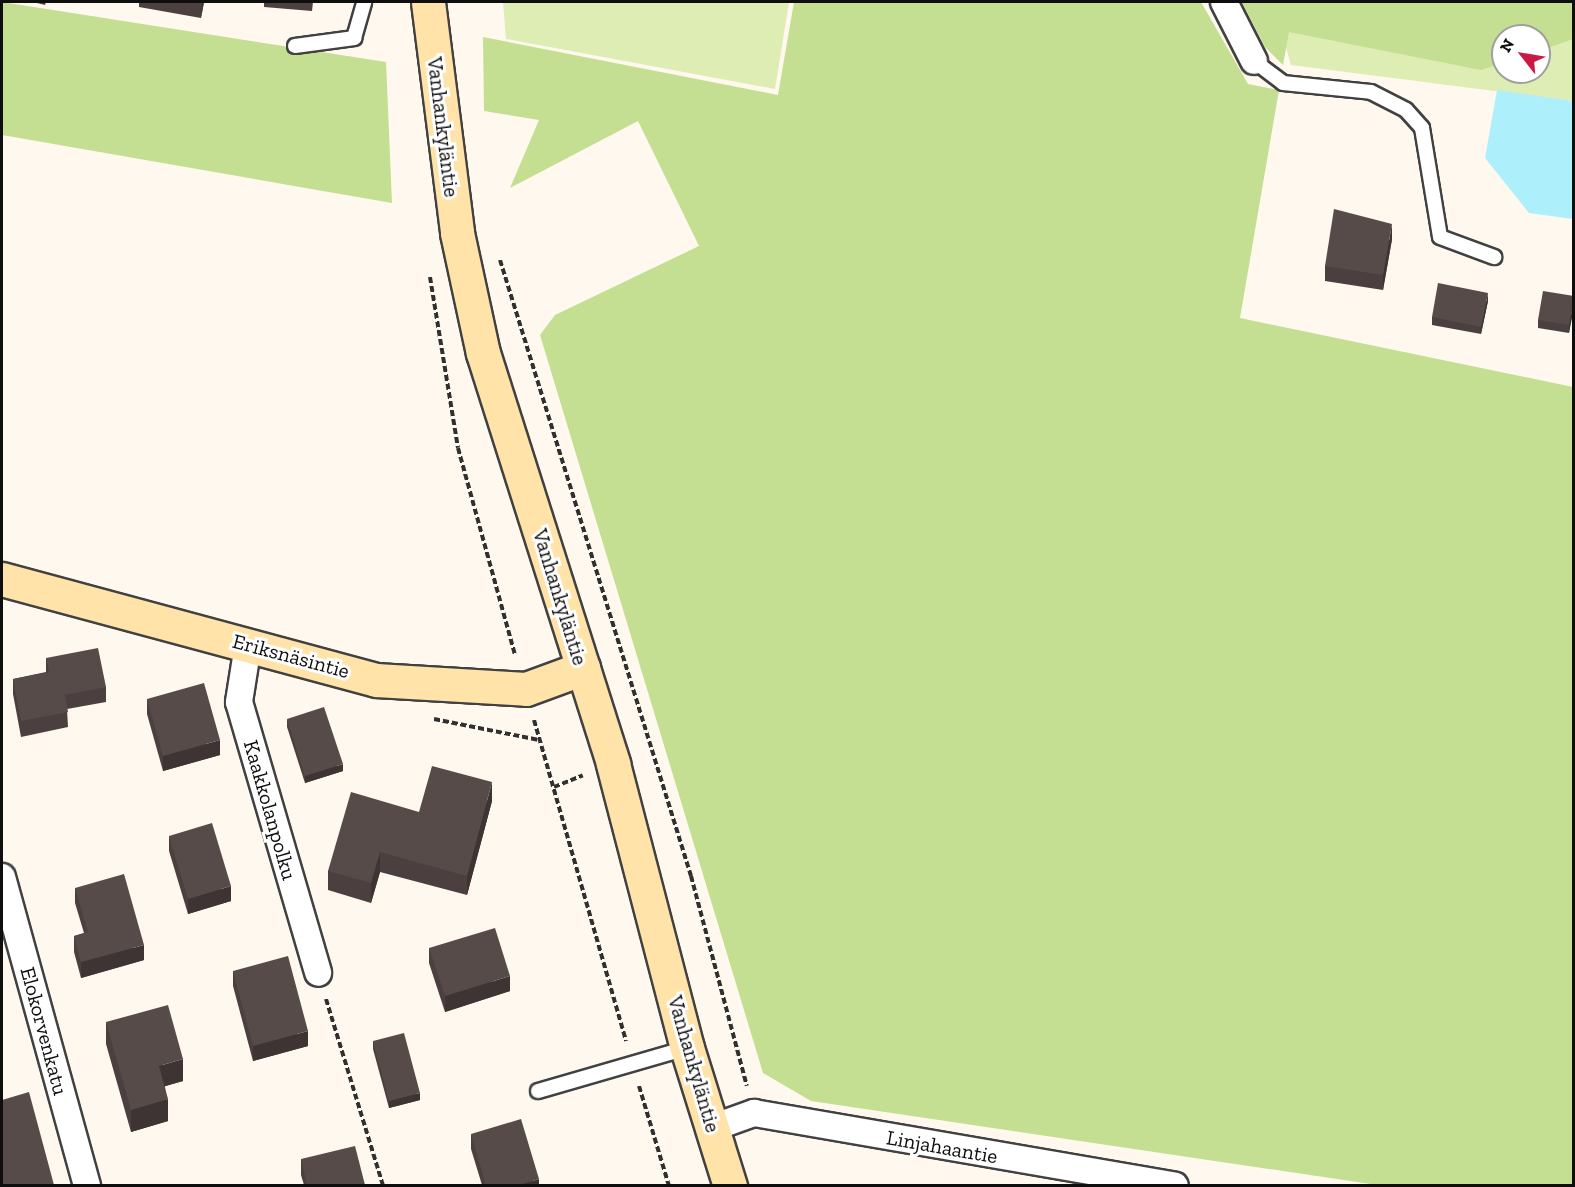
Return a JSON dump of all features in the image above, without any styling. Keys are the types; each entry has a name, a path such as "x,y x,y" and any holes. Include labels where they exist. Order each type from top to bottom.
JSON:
{"street":[{"name":"Vanhankyläntie","path":"428,2 457,234 483,353 583,668 687,1048 729,1185"},
{"path":"1224,2 1254,61"},
{"name":"Eriksnäsintie","path":"2,579 376,680 471,689 526,689 583,668"},
{"name":"Kaakkolanpolku","path":"248,645 239,702 318,973"},
{"name":"Elokorvenkatu","path":"2,877 87,1185"},
{"name":"Linjahaantie","path":"712,1128 754,1113 1110,1181 1175,1185"}],"lane":[{"path":"295,46 354,38 364,2"},
{"path":"1254,61 1283,83 1371,92 1406,110 1422,128 1440,237 1494,257"},
{"path":"538,1091 687,1048"}],"path":[{"path":"499,257 691,876 754,1113"},
{"path":"318,973 383,1185"}],"green space":[{"path":"2,2 386,62 392,203 2,135"},
{"path":"503,2 789,2 775,89 506,39"},
{"path":"794,2 1201,2 1248,84 1279,90 1240,318 1573,387 1573,1185 1377,1185 811,1101 763,1073 540,335 555,315 699,246 638,121 510,188 539,120 484,111 483,37 778,95"},
{"path":"1242,2 1573,2 1573,39 1551,47 1551,24 1491,24 1491,67 1481,70 1289,32 1283,65 1265,47"},
{"path":"1273,2 1573,2 1573,101 1291,65"}],"water":[{"path":"1497,90 1573,101 1573,219 1529,213 1485,158"}],"building":[{"path":"1334,209 1392,224 1383,275 1325,266"},
{"path":"1438,283 1488,293 1481,327 1432,317"},
{"path":"1543,291 1574,296 1569,325 1538,320"},
{"path":"98,648 106,687 65,695 68,712 21,721 13,679 49,672 46,658"},
{"path":"204,683 220,740 163,756 147,699"},
{"path":"324,707 343,764 305,776 287,719"},
{"path":"432,766 492,782 467,876 380,852 371,883 328,871 351,792 419,812"},
{"path":"212,823 231,886 188,899 169,836"},
{"path":"124,874 144,945 81,962 74,936 88,932 75,888"},
{"path":"495,928 510,976 445,996 429,948"},
{"path":"288,956 308,1031 253,1046 233,971"},
{"path":"168,1005 183,1059 159,1066 168,1099 131,1110 106,1022"},
{"path":"404,1033 420,1093 389,1101 373,1041"},
{"path":"29,1092 54,1185 2,1185 2,1100"},
{"path":"521,1119 539,1179 519,1185 486,1185 471,1134"},
{"path":"355,1146 365,1185 307,1185 301,1159"}]}
